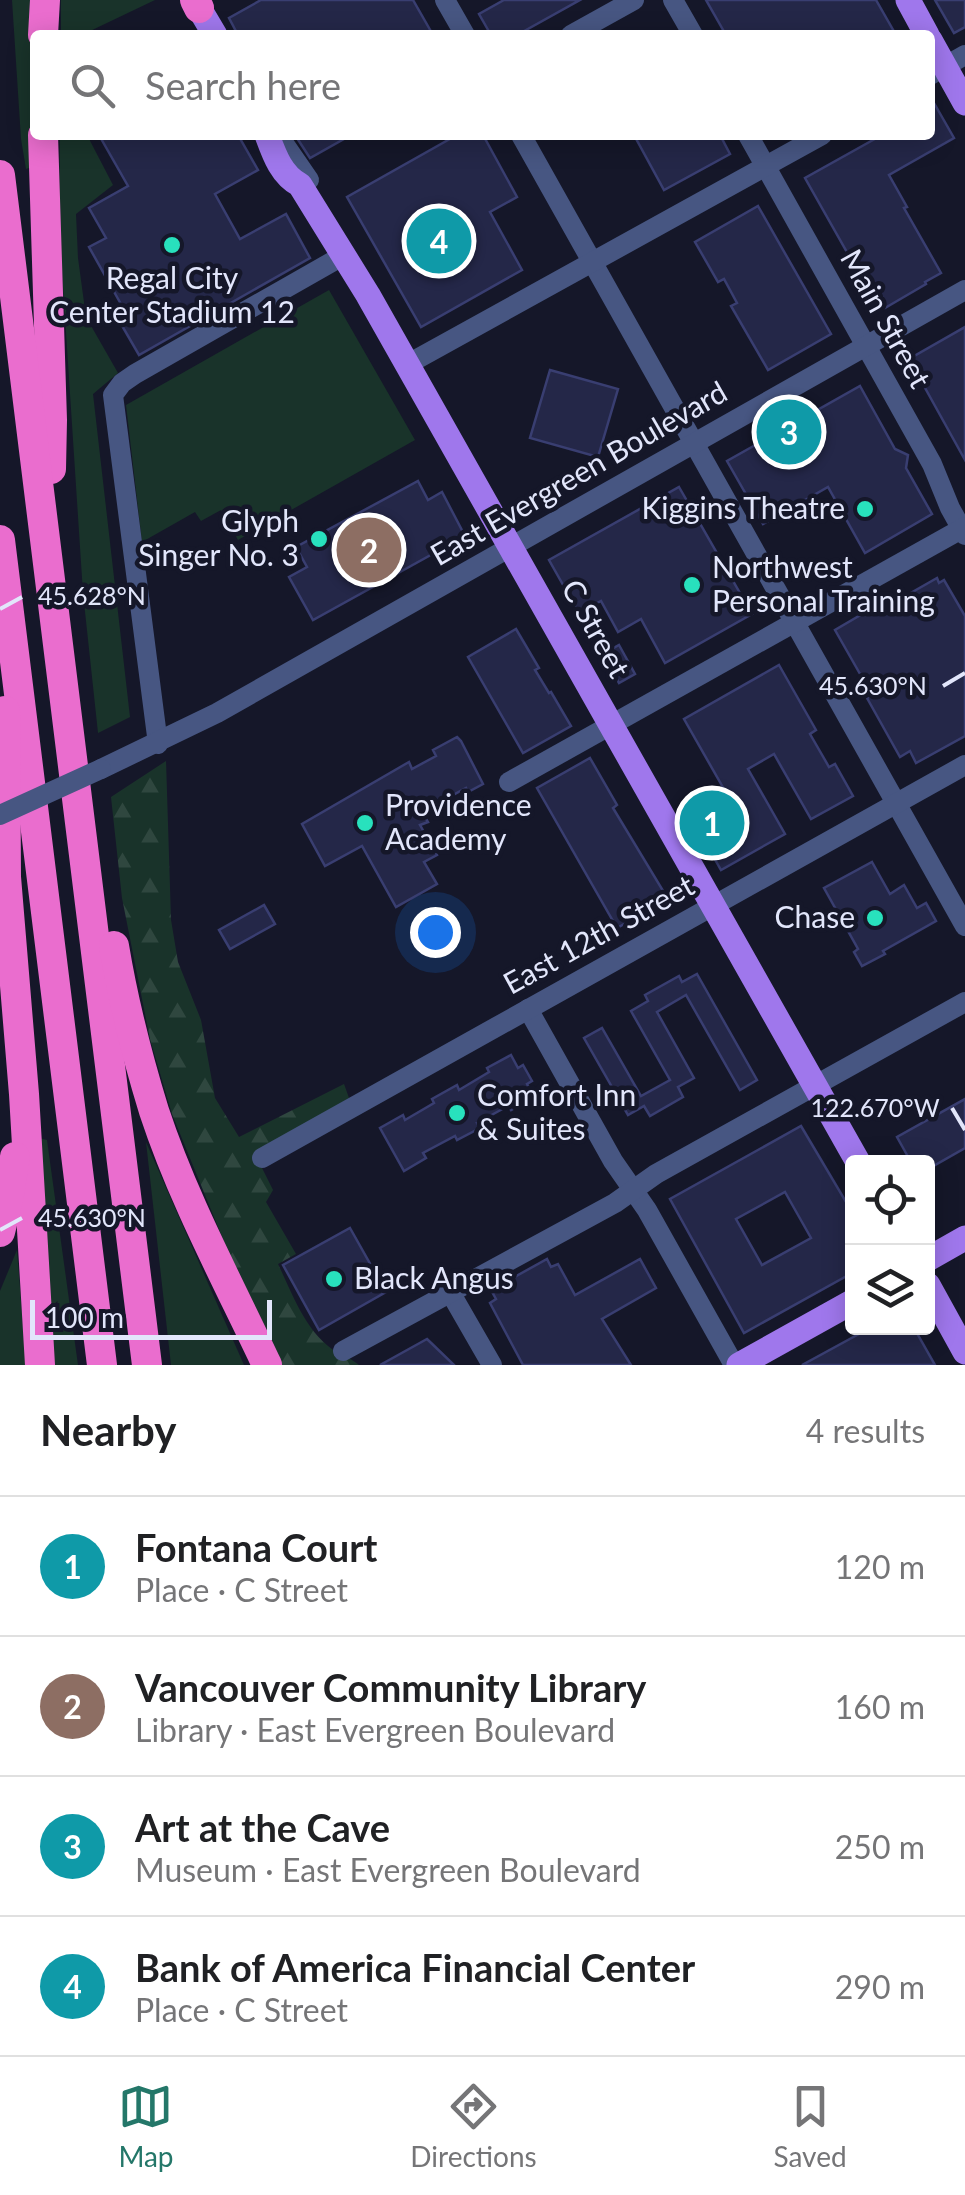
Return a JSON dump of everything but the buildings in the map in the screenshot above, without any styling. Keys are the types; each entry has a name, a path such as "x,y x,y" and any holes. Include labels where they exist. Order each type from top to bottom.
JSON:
{"highway":[{"path":"43,30 44,0"},
{"path":"43,140 52,420 48,567"},
{"path":"0,175 147,1365"},
{"path":"1,551 6,877 40,1365"},
{"path":"1,551 102,1365"},
{"path":"70,743 108,905 119,978 154,1112 188,1196 267,1365"},
{"path":"0,1232 24,1094"}],"main road":[{"path":"908,0 924,30"},
{"path":"203,3 213,30"},
{"path":"947,66 965,103"},
{"name":"C Street","path":"269,140 281,168 292,180 304,183 854,1155"},
{"path":"935,1255 965,1238"},
{"path":"935,1298 965,1352"},
{"path":"737,1365 845,1306"}],"street":[{"path":"445,0 462,30"},
{"path":"580,30 634,0"},
{"path":"673,0 689,30"},
{"name":"C Street","path":"281,140 304,183"},
{"path":"524,140 965,926"},
{"name":"Main Street","path":"751,140 932,464 964,530"},
{"path":"408,364 813,140"},
{"path":"148,748 113,395 122,382 344,256"},
{"name":"East Evergreen Boulevard","path":"0,815 218,713 965,290"},
{"path":"508,782 964,530"},
{"name":"East 12th Street","path":"262,1158 965,765"},
{"path":"343,1350 614,1203 673,1164 965,1002"},
{"path":"528,1009 608,1152 647,1210 737,1365"},
{"path":"450,1292 492,1365"}],"green space":[{"path":"12,0 34,0 30,30 30,140 34,140 35,166 26,169"},
{"path":"61,0 155,0 92,30 61,30"},
{"path":"60,140 90,140 113,185 76,214 86,317 118,373 93,394 130,717 98,733 83,593 59,225"},
{"path":"329,290 415,440 238,540 221,510 201,521 195,512 142,542 126,405"},
{"path":"166,761 171,920 178,962 201,1020 215,1098 239,1137 344,1084 349,1098 256,1156 273,1190 266,1202 296,1254 278,1264 295,1301 327,1345 359,1365 282,1365 234,1266 172,1114 150,1039 122,898 111,797"},
{"path":"39,1138 47,1140 78,1365 52,1365"},
{"path":"146,1142 244,1365 171,1365"},
{"path":"17,1250 26,1365 0,1365 0,1291"}],"place":[{"name":"Bank of America Financial Center","path":"439,241"},
{"name":"Regal City Center Stadium 12","path":"172,245"},
{"name":"Art at the Cave","path":"789,432"},
{"name":"Kiggins Theatre","path":"865,509"},
{"name":"Glyph Singer No. 3","path":"319,539"},
{"name":"Vancouver Community Library","path":"369,550"},
{"name":"Northwest Personal Training","path":"692,585"},
{"name":"Providence Academy","path":"365,823"},
{"name":"Fontana Court","path":"712,823"},
{"name":"Chase","path":"875,918"},
{"name":"Comfort Inn & Suites","path":"457,1113"},
{"name":"Black Angus","path":"334,1279"}]}
